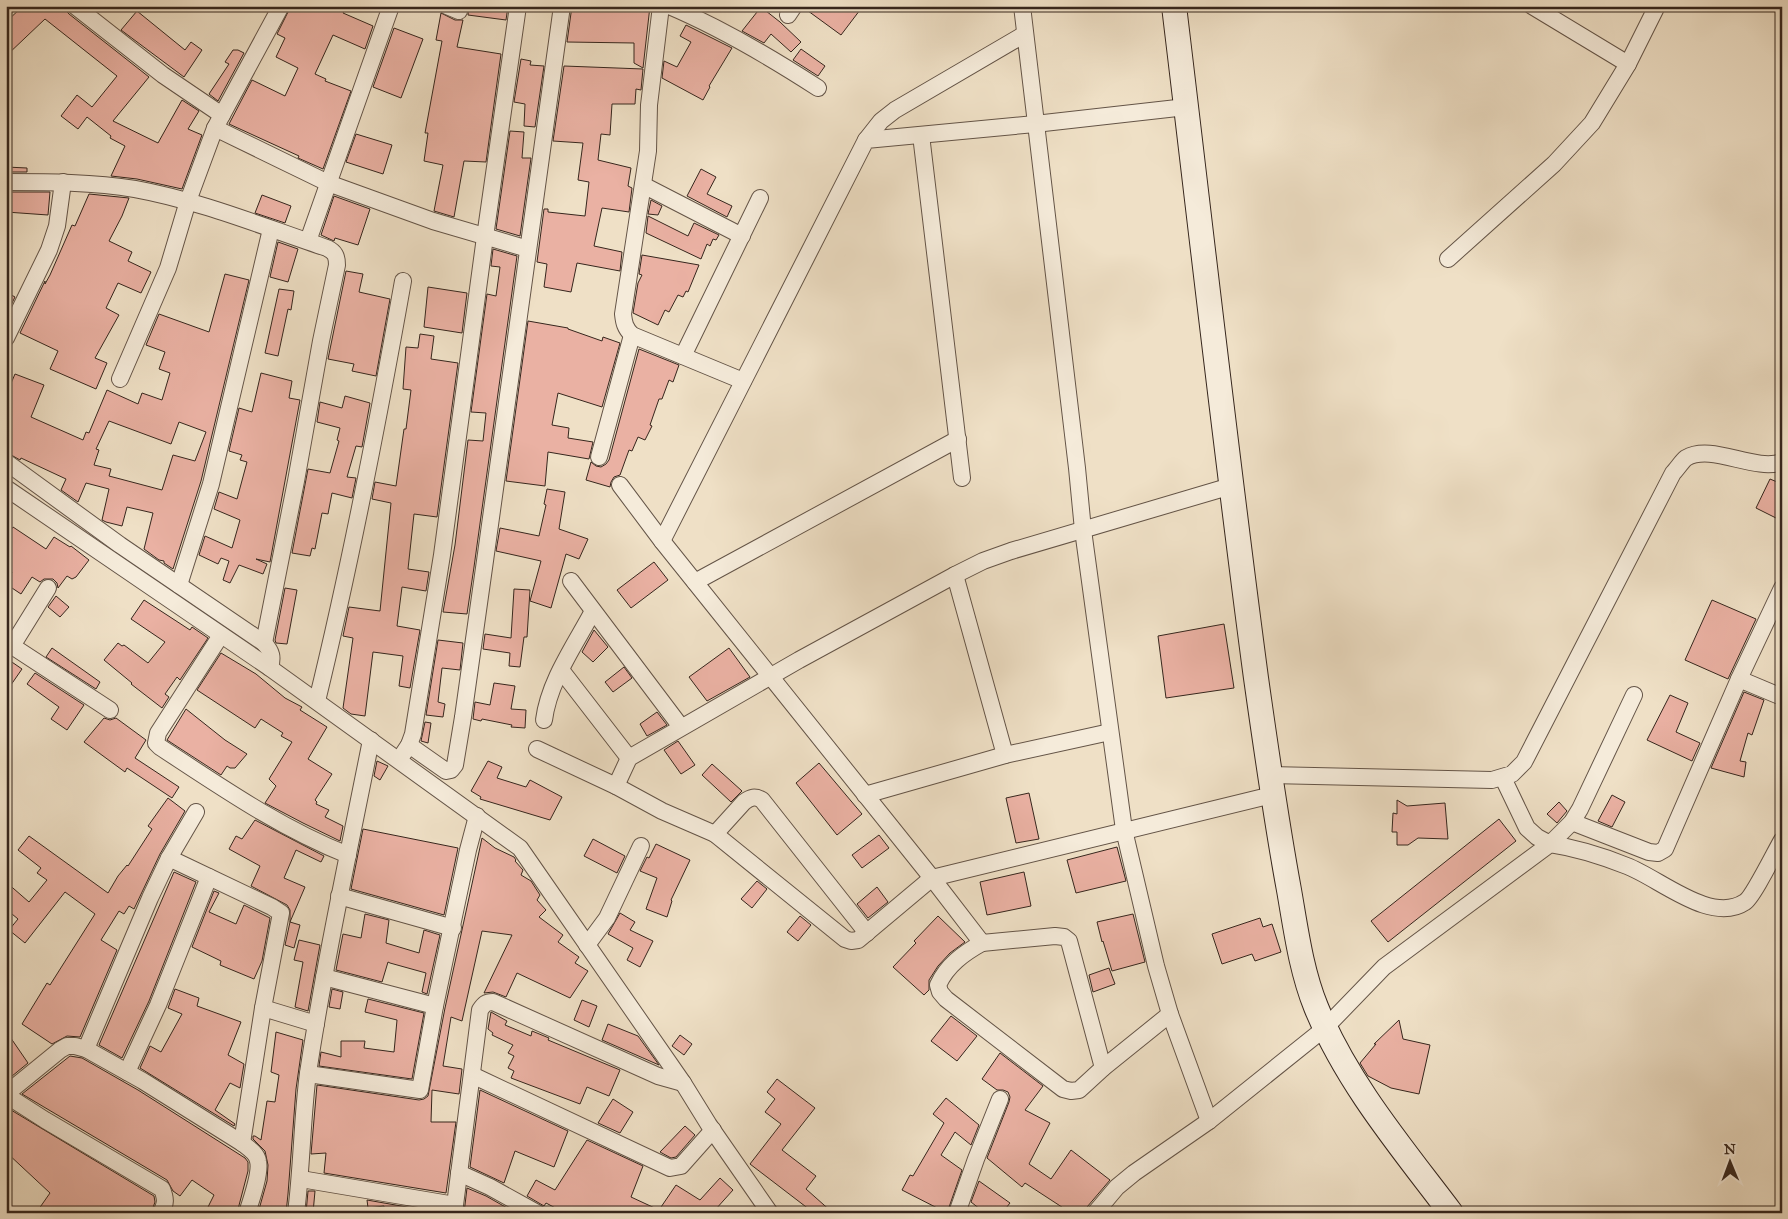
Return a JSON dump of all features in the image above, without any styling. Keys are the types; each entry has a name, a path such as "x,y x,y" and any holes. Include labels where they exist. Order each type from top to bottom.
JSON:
{"street":[{"path":"75,6 219,122 328,183 433,221 528,249"},
{"path":"120,379 168,268 188,201 219,122 281,6"},
{"path":"308,241 391,6"},
{"path":"399,760 409,745 414,724 442,555 518,6"},
{"path":"409,745 446,771 452,770 465,708 562,6"},
{"path":"661,6 649,105 648,151 623,314 624,323 626,330 632,335 743,381"},
{"path":"668,6 705,22 777,62 818,88"},
{"path":"1022,6 1077,468 1082,530 1124,830 1156,966 1170,1014 1209,1121"},
{"path":"1174,6 1231,486 1271,785 1303,969 1325,1028 1353,1079 1451,1213"},
{"path":"1532,6 1628,64"},
{"path":"1448,259 1554,164 1592,124 1628,64 1658,6"},
{"path":"662,541 866,140 881,121 895,110 1025,34"},
{"path":"866,140 1186,107"},
{"path":"921,135 962,478"},
{"path":"6,182 64,182 135,189 188,201 308,241 334,251 337,256 337,265 264,643"},
{"path":"6,338 49,250 58,226 64,182"},
{"path":"643,185 742,236"},
{"path":"683,356 760,198"},
{"path":"179,585 210,484 271,229"},
{"path":"316,701 341,601 383,394 403,281"},
{"path":"599,457 632,335"},
{"path":"695,582 958,439"},
{"path":"537,749 616,786 662,811 715,834 845,939 851,941 858,940 932,878 1124,830 1271,785 1492,780 1512,774 1524,762 1673,473 1686,458 1700,454 1763,464 1782,462"},
{"path":"6,462 120,546 264,643 270,650 272,657 270,668"},
{"path":"620,485 662,541 982,943"},
{"path":"616,786 629,758 771,676 955,574 1011,551 1231,486"},
{"path":"6,488 270,668 520,848 683,1083 770,1213"},
{"path":"955,574 1005,755"},
{"path":"571,581 681,727"},
{"path":"48,588 9,644 110,710"},
{"path":"1572,822 1649,852 1658,853 1665,849 1739,679 1782,588"},
{"path":"544,720 546,706 560,670 593,611"},
{"path":"221,635 158,733 156,743 269,817 305,836 348,854"},
{"path":"560,670 629,758"},
{"path":"1739,679 1782,698"},
{"path":"1095,1213 1117,1187 1134,1173 1209,1121 1325,1028 1384,967 1550,844 1572,822 1580,809 1634,695"},
{"path":"865,795 1005,755 1110,732"},
{"path":"296,1213 308,1074 339,896 371,740"},
{"path":"1503,778 1527,828 1537,838 1550,844 1573,847 1629,866 1698,903 1719,908 1735,908 1748,900 1782,840"},
{"path":"715,834 744,802 756,797 762,800 867,933"},
{"path":"86,1049 169,858 196,812"},
{"path":"308,1074 420,1090 435,1006 477,816"},
{"path":"587,945 607,918 641,846"},
{"path":"169,858 281,913 263,1008 242,1143"},
{"path":"127,1072 158,1005 209,877"},
{"path":"339,896 453,928"},
{"path":"1103,1068 1068,941 1064,937 1055,936 982,943 955,961 941,977 938,984 940,992 946,1000 1063,1089 1071,1091 1079,1090 1103,1068 1170,1014"},
{"path":"324,977 435,1006"},
{"path":"300,1179 454,1209 480,1010 487,1002 493,1002 658,1076 683,1083"},
{"path":"263,1008 316,1024"},
{"path":"161,1213 166,1204 166,1197 162,1189 45,1120 6,1094 67,1046 86,1049 242,1143 254,1154 258,1160 258,1171 246,1213"},
{"path":"472,1075 670,1168 681,1166 714,1130"},
{"path":"957,1213 1000,1099"},
{"path":"459,1173 490,1187 537,1213"}],"building":[{"path":"23,6 62,6 69,14 149,77 113,121 158,143 182,100 199,111 188,129 202,135 182,189 137,179 111,176 125,146 110,138 111,136 87,117 78,129 61,116 77,95 92,107 117,76 45,19 6,56 6,22"},
{"path":"291,6 347,6 343,13 373,26 365,49 333,35 315,74 326,79 325,81 351,91 323,169 229,124 252,80 285,96 298,68 276,57 285,38 277,34"},
{"path":"469,6 508,6 506,20 468,15"},
{"path":"572,6 650,6 643,68 634,63 634,43 567,42"},
{"path":"804,6 863,6 841,35 804,8"},
{"path":"761,7 801,42 791,52 771,34 764,43 742,31"},
{"path":"137,11 185,50 191,42 202,50 184,77 121,30"},
{"path":"441,13 455,20 463,20 457,47 501,54 486,162 464,161 454,217 434,211 443,165 424,161 428,133 425,133 442,41 436,40"},
{"path":"686,25 732,48 709,86 703,100 662,78 664,61 677,67 691,42 680,36"},
{"path":"394,28 423,39 401,98 373,87"},
{"path":"801,49 825,66 818,76 793,60"},
{"path":"233,50 244,53 218,101 209,94 229,64 225,62"},
{"path":"521,59 531,61 530,65 544,66 535,127 524,126 525,104 514,102"},
{"path":"564,66 643,69 641,90 636,89 635,104 612,104 610,135 601,134 598,160 631,168 628,186 632,188 629,212 602,208 594,246 622,252 620,271 577,263 571,292 544,287 547,264 537,262 544,209 548,209 548,212 585,216 589,182 578,180 583,143 553,141"},
{"path":"510,131 524,132 522,158 531,158 520,236 496,229"},
{"path":"356,134 392,145 383,174 346,162"},
{"path":"6,167 27,168 27,172 6,172"},
{"path":"701,169 716,177 707,194 732,206 727,217 687,196"},
{"path":"6,192 50,192 48,215 6,212"},
{"path":"89,194 129,198 109,241 132,252 128,261 151,272 141,293 118,283 106,308 119,315 95,358 107,363 96,389 50,369 58,351 20,333 45,281 45,284 50,275 72,225 75,226"},
{"path":"262,195 291,206 285,223 255,213"},
{"path":"334,196 370,209 358,245 335,238 334,241 321,235"},
{"path":"651,200 662,206 658,215 648,214"},
{"path":"648,216 688,236 694,223 719,235 716,240 713,239 710,246 707,244 701,259 646,233"},
{"path":"278,242 298,249 288,282 270,277"},
{"path":"493,249 517,256 467,614 443,612 455,545 468,440 483,441 486,413 471,412 487,294 496,296 500,267 491,266"},
{"path":"642,255 699,265 688,292 686,291 683,297 678,295 669,312 665,310 658,325 633,313 638,283 642,275 639,274"},
{"path":"346,271 363,274 359,292 390,299 376,376 352,371 354,364 328,359"},
{"path":"225,274 249,280 201,481 173,569 144,549 153,513 127,507 122,526 106,522 102,520 109,489 86,483 78,502 61,490 66,479 21,458 20,460 6,452 6,395 15,374 44,385 31,417 83,440 86,432 89,433 107,390 138,404 142,393 162,400 170,373 159,369 165,352 146,345 159,314 209,332","holes":["109,421 171,444 179,422 206,432 195,461 173,455 162,490 109,476 111,469 94,465 99,450 96,449"]},
{"path":"428,287 467,293 462,333 424,327"},
{"path":"279,289 294,291 291,310 288,309 278,356 265,353"},
{"path":"6,292 15,297 6,315"},
{"path":"528,321 568,328 602,341 603,337 620,343 602,407 558,393 552,425 569,428 568,438 593,442 589,459 548,452 545,486 506,481"},
{"path":"420,334 434,336 431,359 458,363 437,517 414,514 408,569 429,572 426,591 402,587 397,626 420,630 410,688 399,686 403,656 373,652 365,716 351,714 343,708 353,638 343,636 349,607 380,611 391,503 372,499 375,482 396,486 411,390 403,389 406,347 418,348"},
{"path":"639,349 679,365 673,382 669,380 662,399 659,399 650,425 652,426 645,440 638,437 632,451 629,450 620,475 614,477 610,487 586,480 591,462 601,467 609,460"},
{"path":"261,373 292,381 289,398 300,400 270,562 256,559 267,564 263,574 239,565 230,583 223,580 229,561 221,558 218,564 199,555 205,536 232,548 240,520 214,509 219,492 237,499 247,462 240,460 242,455 229,451 239,408 252,412"},
{"path":"345,396 370,403 362,447 356,446 347,477 356,478 352,498 332,493 328,514 322,513 315,549 312,548 310,556 292,553 308,469 330,473 339,441 337,440 340,428 317,422 320,402 342,408"},
{"path":"1770,479 1782,484 1782,521 1756,508"},
{"path":"547,489 565,492 559,529 588,539 579,559 566,554 551,608 530,601 541,561 496,551 500,528 539,536 546,505 544,504"},
{"path":"13,527 46,549 54,537 71,546 89,560 76,577 72,579 67,576 58,588 57,583 53,579 44,579 40,582 32,577 21,594 6,584 12,572 6,568 6,537"},
{"path":"654,562 668,580 631,608 617,590"},
{"path":"285,588 297,590 287,644 276,643 275,640"},
{"path":"514,589 530,590 527,637 524,637 520,667 509,666 510,653 483,649 485,634 511,638"},
{"path":"56,596 69,607 60,617 48,607"},
{"path":"144,600 190,630 192,627 208,638 180,680 177,677 165,694 169,697 162,708 104,660 118,643 122,646 124,645 148,663 165,642 131,619"},
{"path":"1712,600 1756,619 1728,679 1685,660"},
{"path":"1224,624 1234,688 1166,698 1158,636"},
{"path":"594,630 608,647 593,662 582,652"},
{"path":"438,640 463,643 460,670 442,668 438,702 445,704 443,717 426,715"},
{"path":"52,648 100,682 96,689 46,657"},
{"path":"729,648 750,677 707,701 689,677"},
{"path":"221,653 256,674 285,698 302,707 300,710 327,727 308,759 332,774 315,800 316,804 329,810 325,817 343,826 340,841 265,803 276,786 269,779 292,742 281,736 283,733 261,719 255,728 197,690"},
{"path":"6,658 22,669 6,692"},
{"path":"624,667 632,678 613,692 605,682"},
{"path":"35,673 84,705 67,730 51,719 59,707 27,684"},
{"path":"494,683 515,686 511,709 526,710 525,728 511,727 512,725 482,719 481,721 473,719 475,702 490,705"},
{"path":"1744,692 1764,700 1752,735 1748,733 1740,761 1746,762 1744,777 1711,768"},
{"path":"1670,695 1688,703 1676,732 1700,743 1692,761 1647,740"},
{"path":"186,709 225,740 247,754 235,768 227,766 221,775 167,740"},
{"path":"657,712 667,725 647,736 640,724"},
{"path":"104,718 110,720 116,718 146,740 135,758 179,787 172,798 127,768 125,772 84,742"},
{"path":"425,722 431,723 428,743 421,741"},
{"path":"678,741 695,765 681,774 664,750"},
{"path":"377,761 388,766 380,780 374,776"},
{"path":"488,761 502,767 497,778 526,787 530,780 562,797 550,820 480,799 481,797 471,791"},
{"path":"819,763 862,814 837,835 796,783"},
{"path":"712,764 742,791 731,802 702,775"},
{"path":"1029,793 1039,839 1016,843 1006,798"},
{"path":"1612,795 1625,802 1612,827 1598,821"},
{"path":"168,798 185,811 160,854 134,909 129,906 124,914 119,911 101,940 117,950 80,1037 67,1036 52,1044 22,1024 47,983 50,985 95,914 65,892 25,943 9,930 18,919 6,909 6,882 29,902 47,880 37,873 41,868 18,850 29,836 108,893 152,829 148,826"},
{"path":"1397,800 1407,806 1445,803 1448,839 1418,838 1408,845 1397,845 1397,832 1392,832 1393,813 1397,814"},
{"path":"1559,802 1567,811 1557,823 1547,814"},
{"path":"1499,819 1516,841 1388,942 1371,921"},
{"path":"255,820 324,856 321,862 296,850 284,878 305,887 290,922 290,910 287,905 251,886 260,866 229,849 236,836 242,839"},
{"path":"363,829 458,848 444,915 351,889"},
{"path":"879,835 889,848 862,868 852,855"},
{"path":"482,838 495,848 514,857 523,870 521,875 531,881 540,895 537,900 546,910 539,917 563,935 558,942 579,957 575,963 588,971 570,998 517,973 506,997 493,992 484,993 512,935 482,931 462,1021 451,1017 443,1066 462,1069 459,1094 432,1090 431,1122 456,1122 446,1193 324,1173 326,1153 311,1154 317,1085 419,1100 428,1096"},
{"path":"593,839 625,856 617,873 584,856"},
{"path":"656,844 690,860 671,900 667,917 646,909 657,878 640,871"},
{"path":"1117,847 1126,881 1076,893 1067,860"},
{"path":"174,872 196,882 149,1001 122,1058 99,1045"},
{"path":"1024,872 1031,906 987,915 980,882"},
{"path":"757,881 767,889 752,908 741,899"},
{"path":"877,887 888,902 868,918 857,904"},
{"path":"214,891 219,893 209,912 236,924 244,905 270,918 262,961 254,979 220,965 221,961 192,947"},
{"path":"620,913 635,922 630,930 653,941 640,967 627,960 633,948 608,934"},
{"path":"365,914 389,920 386,943 419,953 424,930 440,935 427,994 422,992 426,973 388,962 382,982 336,970 343,934 361,938"},
{"path":"1133,914 1145,962 1112,971 1097,922"},
{"path":"800,916 811,925 798,941 787,932"},
{"path":"938,916 965,942 950,953 938,966 929,980 929,990 924,995 893,967"},
{"path":"1260,918 1263,927 1272,924 1281,952 1255,961 1252,954 1222,964 1212,934"},
{"path":"290,922 300,925 294,948 285,945"},
{"path":"299,940 320,945 308,1011 295,1007 303,962 294,960"},
{"path":"1109,968 1115,984 1093,992 1089,975"},
{"path":"175,989 199,998 197,1006 241,1022 228,1055 244,1064 240,1088 230,1083 215,1110 235,1124 234,1126 140,1068 150,1046 161,1052 182,1014 168,1008"},
{"path":"332,989 343,992 340,1009 329,1007"},
{"path":"368,999 424,1013 412,1079 319,1066 321,1052 341,1057 341,1041 365,1041 364,1048 394,1052 397,1020 365,1012"},
{"path":"582,1000 597,1006 589,1027 574,1020"},
{"path":"491,1012 507,1021 505,1025 531,1036 532,1031 549,1038 548,1040 620,1070 609,1096 587,1087 580,1104 511,1078 514,1071 508,1068 514,1056 508,1053 513,1045 492,1035 493,1033 488,1029"},
{"path":"951,1016 977,1036 957,1061 931,1041"},
{"path":"1399,1020 1403,1039 1430,1045 1419,1094 1391,1088 1368,1076 1360,1063 1376,1044 1374,1044"},
{"path":"608,1024 638,1036 659,1065 602,1040"},
{"path":"6,1031 28,1063 6,1081"},
{"path":"276,1032 303,1040 296,1089 288,1194 286,1213 258,1213 267,1181 268,1165 265,1151 253,1139 253,1136 261,1140 267,1101 275,1102 279,1075 271,1072"},
{"path":"680,1035 692,1044 684,1055 672,1046"},
{"path":"1000,1053 1043,1086 1025,1110 1050,1123 1029,1164 1051,1179 1071,1150 1110,1180 1087,1207 1085,1213 1071,1213 1025,1183 1022,1187 987,1158 1010,1097 1008,1092 997,1090 982,1079"},
{"path":"70,1056 82,1058 138,1090 245,1158 248,1162 248,1171 237,1213 205,1213 214,1195 192,1180 180,1196 173,1191 167,1180 22,1094"},
{"path":"777,1079 815,1108 782,1150 816,1176 806,1189 833,1213 814,1213 750,1164 781,1124 765,1112 775,1099 767,1092"},
{"path":"480,1090 568,1131 554,1167 515,1151 504,1183 470,1167"},
{"path":"946,1098 979,1125 971,1145 955,1132 941,1155 962,1170 947,1213 902,1190 910,1175 913,1176 944,1123 933,1114"},
{"path":"613,1099 633,1112 620,1133 598,1123"},
{"path":"6,1107 154,1196 155,1202 151,1213 36,1213 50,1193 6,1152"},
{"path":"685,1126 695,1135 676,1157 671,1158 660,1152"},
{"path":"587,1140 643,1166 631,1197 659,1210 676,1185 700,1200 720,1178 733,1190 715,1210 720,1213 565,1213 546,1203 544,1206 527,1196 536,1180 555,1190"},
{"path":"979,1181 1010,1203 1002,1213 985,1213 971,1202"},
{"path":"467,1188 486,1196 516,1213 464,1213"},
{"path":"308,1191 315,1191 313,1213 306,1213"},
{"path":"367,1200 441,1213 384,1213 384,1206 368,1208"}]}
